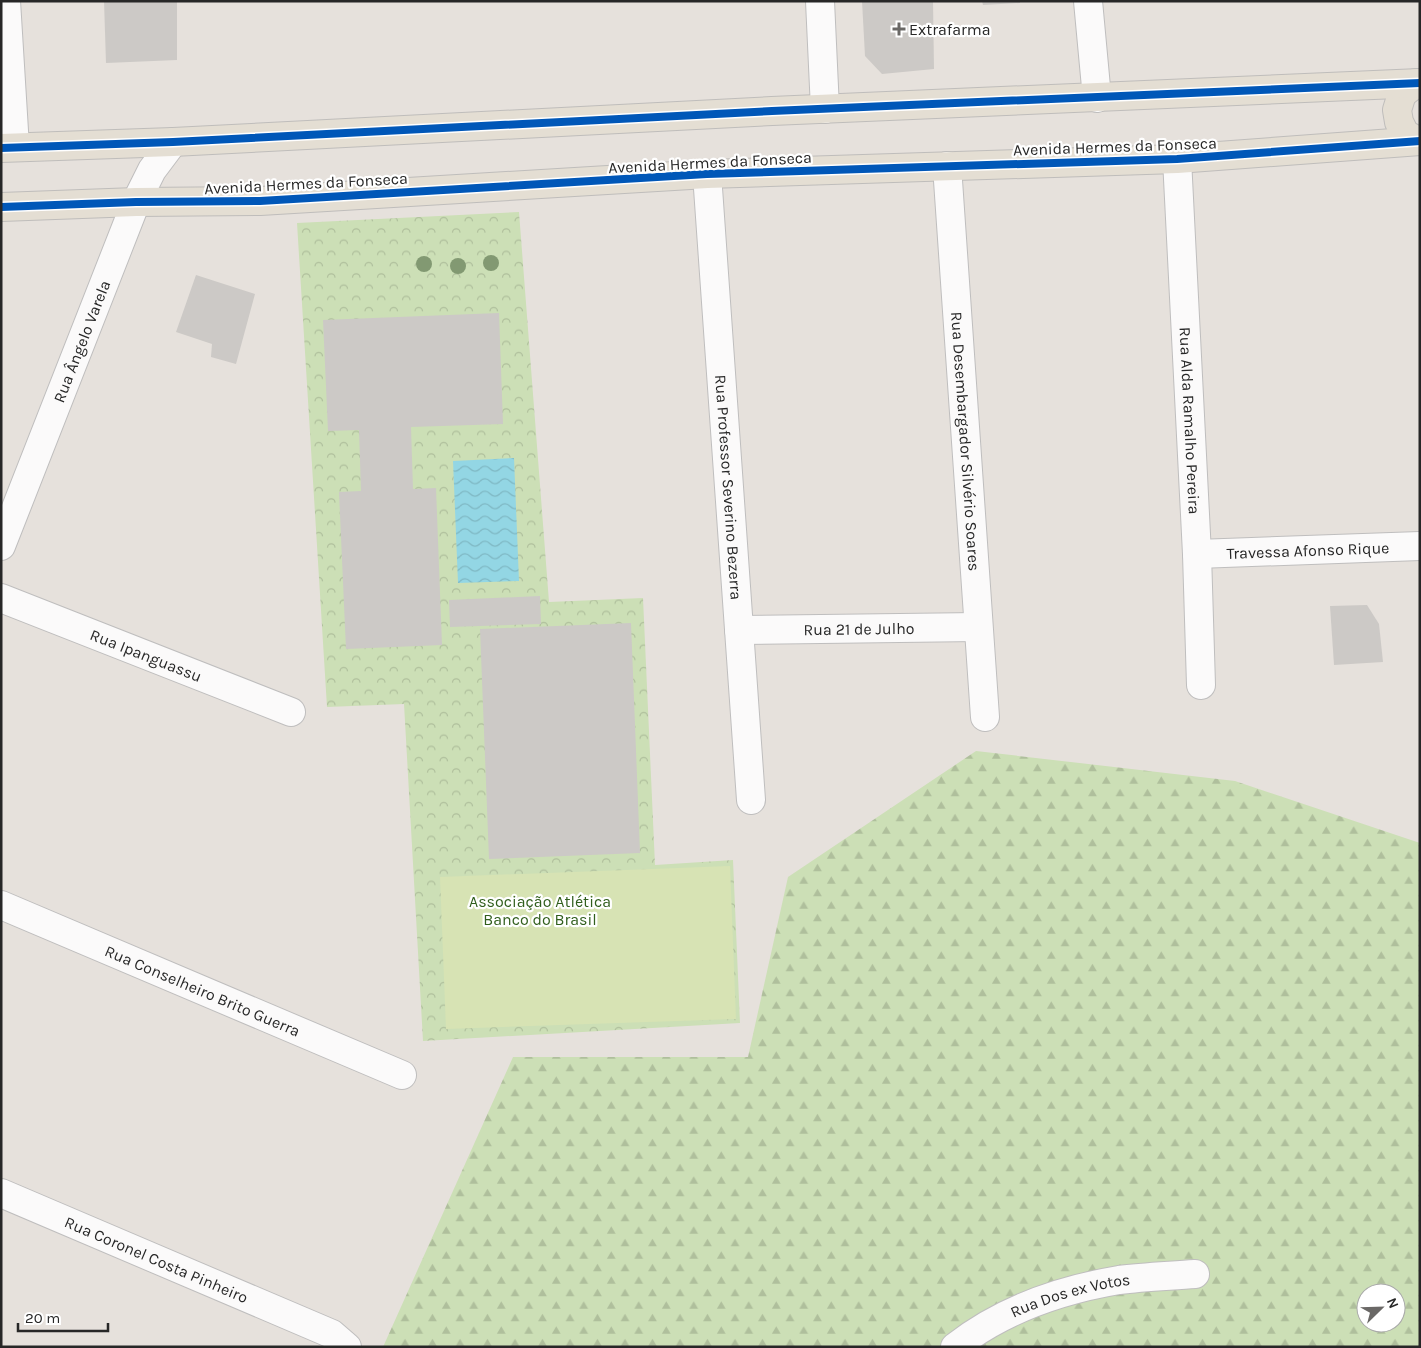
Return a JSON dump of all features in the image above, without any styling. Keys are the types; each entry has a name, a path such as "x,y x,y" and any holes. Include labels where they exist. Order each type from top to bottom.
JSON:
{"main road":[{"path":"8,148 173,142 825,109 1418,83"},
{"path":"1418,83 1402,94 1397,110 1399,122 1405,134 1419,141"},
{"name":"Avenida Hermes da Fonseca","path":"1,207 136,202 260,201 707,174 1176,159 1419,141"}],"street":[{"path":"6,1 8,148"},
{"path":"820,1 825,109"},
{"path":"1088,1 1097,98"},
{"name":"Rua Ângelo Varela","path":"1,546 136,202 152,170 173,142"},
{"name":"Rua Alda Ramalho Pereira","path":"1176,159 1201,685"},
{"name":"Rua Desembargador Silvério Soares","path":"947,166 985,717"},
{"name":"Rua Professor Severino Bezerra","path":"707,174 751,800"},
{"name":"Travessa Afonso Rique","path":"1196,554 1420,546"},
{"name":"Rua Ipanguassu","path":"1,598 291,712"},
{"name":"Rua 21 de Julho","path":"739,630 978,626"},
{"name":"Rua Conselheiro Brito Guerra","path":"1,905 402,1075"},
{"name":"Rua Coronel Costa Pinheiro","path":"1,1193 332,1334 347,1347"},
{"name":"Rua Dos ex Votos","path":"955,1347 970,1335 1007,1313 1052,1296 1119,1280 1195,1274"}],"green space":[{"name":"Associação Atlética Banco do Brasil","path":"519,212 549,602 643,598 655,865 733,860 740,1023 423,1041 404,704 327,707 297,223"},
{"path":"976,751 1235,781 1420,843 1420,1347 383,1347 513,1057 748,1057 788,877"},
{"path":"730,866 736,1019 446,1029 440,877"}],"water":[{"path":"514,458 519,581 458,583 453,461"}],"building":[{"path":"104,1 177,1 177,60 106,63"},
{"name":"Extrafarma","path":"862,1 933,1 934,69 882,74 865,56"},
{"path":"982,1 1020,1 1020,3 983,5"},
{"path":"196,275 255,294 236,364 211,357 212,344 176,332"},
{"path":"499,313 503,424 411,427 413,489 436,488 442,645 346,649 339,492 361,491 359,430 328,431 323,320"},
{"path":"540,596 541,624 450,627 449,600"},
{"path":"1367,605 1379,624 1383,662 1334,665 1330,606"},
{"path":"631,623 640,853 489,859 480,629"}],"cycle path":[{"path":"1,148 173,142 772,111 1420,83"},
{"path":"1,207 136,202 260,201 707,174 1177,159 1420,141"}],"place":[{"name":"Extrafarma","path":"899,29"}]}
